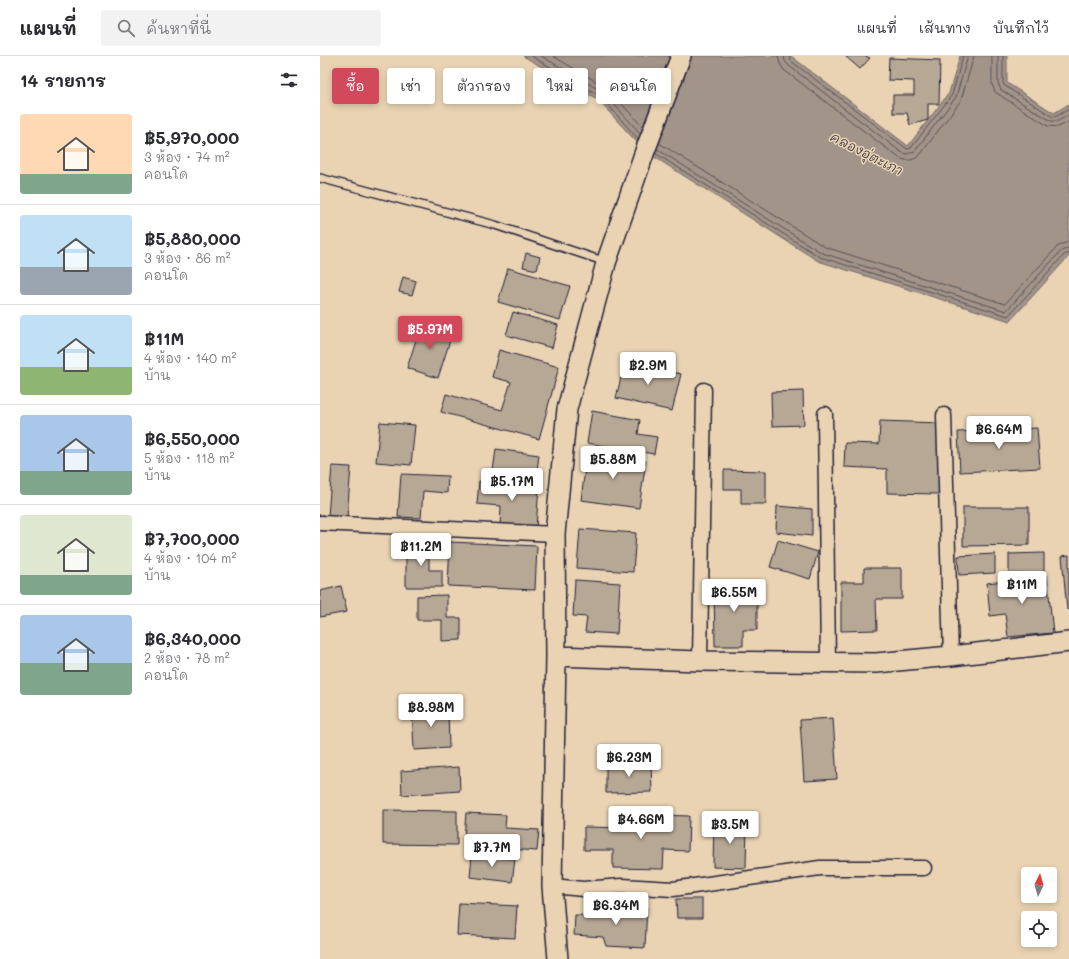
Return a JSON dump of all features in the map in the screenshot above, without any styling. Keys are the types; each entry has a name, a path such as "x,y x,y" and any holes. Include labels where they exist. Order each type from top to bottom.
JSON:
{"street":[{"path":"558,959 552,886 556,656 555,534 567,409 606,263 645,151 681,56"},
{"path":"700,661 704,390"},
{"path":"825,414 828,663"},
{"path":"944,415 951,656"},
{"path":"320,523 555,534"},
{"path":"556,656 700,661 876,663 1069,642"},
{"path":"552,886 583,889 622,886 673,889 820,868 924,868"}],"lane":[{"path":"320,178 495,226 606,263"}],"water":[{"name":"คลองอุ่ตะเภา","path":"523,56 791,56 908,146 949,93 960,56 1007,56 1007,83 1054,113 1069,104 1069,256 1010,321 818,261 645,151 602,104 671,104 671,68 596,68 596,98 588,94 588,68 544,68"}],"building":[{"path":"845,56 865,56 870,58 860,69"},
{"path":"889,58 940,60 939,104 928,104 928,120 910,125 907,113 893,113 893,95 914,95 914,81 888,80"},
{"path":"526,253 540,257 537,270 523,267"},
{"path":"508,268 570,286 560,320 498,302"},
{"path":"403,277 416,281 412,295 399,292"},
{"path":"513,312 558,325 552,348 506,335"},
{"path":"422,321 453,331 438,378 407,368"},
{"path":"499,350 559,367 539,439 441,412 446,394 502,410 511,382 492,377"},
{"path":"625,361 681,374 672,411 616,398"},
{"path":"803,391 804,425 772,426 771,392"},
{"path":"592,411 640,420 638,434 657,437 654,454 587,443"},
{"path":"880,421 941,423 939,494 887,493 887,469 844,467 845,443 879,444"},
{"path":"380,422 415,425 411,465 376,462"},
{"path":"1037,428 1040,468 960,472 958,432"},
{"path":"496,449 539,455 536,478 493,471"},
{"path":"587,453 646,461 639,508 581,500"},
{"path":"332,466 351,467 347,517 328,516"},
{"path":"724,470 766,471 766,504 741,504 741,489 724,489"},
{"path":"401,474 448,476 447,493 423,491 421,518 398,517"},
{"path":"479,481 539,486 536,528 500,526 501,506 477,504"},
{"path":"777,506 812,509 812,536 776,532"},
{"path":"963,507 1029,507 1029,545 963,546"},
{"path":"580,529 636,533 633,572 577,568"},
{"path":"778,540 818,552 810,579 770,567"},
{"path":"406,542 429,542 429,570 442,570 442,587 406,587"},
{"path":"450,542 537,546 535,590 448,586"},
{"path":"1044,553 1044,574 1009,574 1009,554"},
{"path":"995,554 995,573 959,575 958,556"},
{"path":"1069,555 1069,609 1067,610 1062,556"},
{"path":"864,568 902,568 902,599 876,599 877,630 841,631 841,582 864,582"},
{"path":"1047,576 1053,633 1008,637 1005,614 990,616 987,583"},
{"path":"575,580 620,583 617,634 585,632 587,617 573,616"},
{"path":"714,585 757,585 757,630 743,630 743,646 715,646"},
{"path":"341,586 347,612 320,617 320,591"},
{"path":"447,595 447,618 461,618 461,640 442,641 442,620 417,620 417,596"},
{"path":"448,707 449,748 414,750 412,708"},
{"path":"833,718 837,779 804,781 800,720"},
{"path":"651,763 652,792 606,793 606,764"},
{"path":"459,767 460,791 402,795 401,771"},
{"path":"383,810 457,811 457,845 383,844"},
{"path":"466,813 506,815 505,828 539,830 537,851 509,849 510,841 464,838"},
{"path":"630,814 689,816 688,851 664,850 663,869 613,868 613,850 584,850 584,827 630,828"},
{"path":"714,822 747,824 746,868 713,867"},
{"path":"472,855 515,859 512,882 470,877"},
{"path":"676,899 702,899 702,918 677,918"},
{"path":"459,903 517,906 515,938 457,935"},
{"path":"603,904 647,906 645,948 606,946 603,937 574,935 575,915 602,916"}]}
